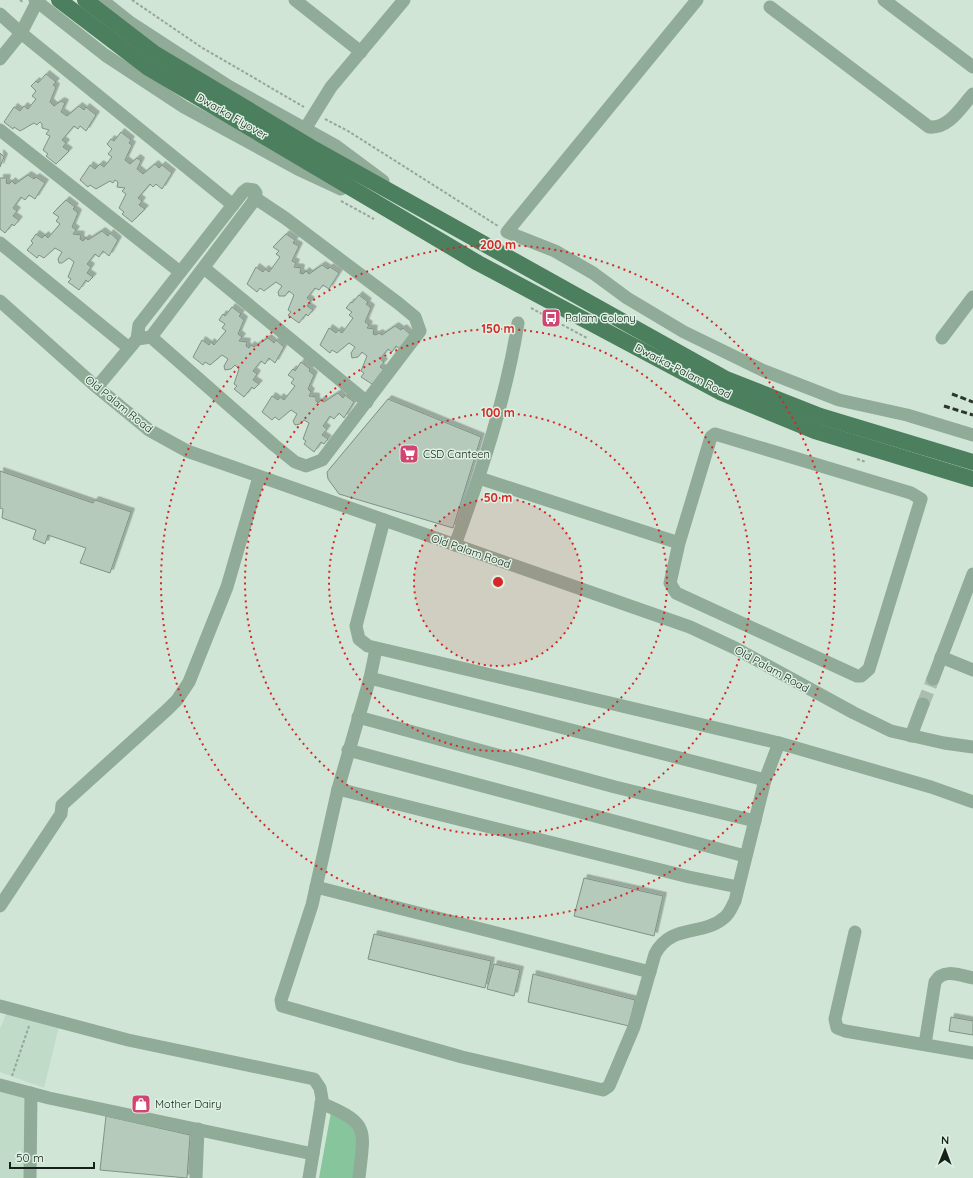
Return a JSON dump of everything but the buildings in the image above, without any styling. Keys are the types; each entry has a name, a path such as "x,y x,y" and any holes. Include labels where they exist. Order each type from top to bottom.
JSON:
{"main road":[{"name":"Dwarka Flyover","path":"59,0 147,67 366,187 417,206"},
{"name":"Dwarka Flyover","path":"85,0 154,53 314,149 366,187 411,223"},
{"name":"Dwarka-Palam Road","path":"417,206 726,379 820,416 973,462"},
{"name":"Dwarka-Palam Road","path":"411,223 478,263 720,392 815,431 973,479"}],"street":[{"path":"102,0 131,23 228,86 336,146 417,206"},
{"path":"295,0 361,52"},
{"path":"305,129 331,87 404,0"},
{"path":"696,0 507,232 555,251 593,273 627,298 684,332 762,370 839,400 907,415 973,435"},
{"path":"884,0 973,67"},
{"path":"0,59 21,34 36,1 105,55 184,107 298,169 411,223"},
{"path":"770,6 929,127 936,127 945,124 973,94"},
{"path":"0,14 21,34 233,205"},
{"path":"0,130 180,272"},
{"path":"97,387 133,343 139,325 233,205 247,189 254,190 255,198 151,337 133,343"},
{"path":"151,337 295,462 306,466 322,460 367,402 420,331 415,318 291,222 255,198"},
{"path":"0,243 133,343"},
{"path":"204,268 367,402"},
{"path":"942,338 973,297"},
{"name":"Old Palam Road","path":"0,300 97,387 149,430 187,451 690,627 735,648 854,713 891,731 944,743 973,746"},
{"path":"455,545 479,478 511,364 518,323"},
{"path":"715,434 911,493 921,499 869,669 861,676 857,676 676,593 670,583 679,543 711,437 715,434"},
{"path":"0,906 61,814 69,811 168,718 192,687 204,662 233,590 262,478"},
{"path":"479,478 679,543"},
{"path":"384,520 356,626 359,639 368,646 780,743 932,787 973,802"},
{"path":"933,679 973,574"},
{"path":"376,649 370,678 338,789 304,933 281,1000 282,1006 462,1057 599,1090 607,1088 634,1027 655,954 659,946 667,938 704,928 725,917 735,901 745,856 766,780 780,743"},
{"path":"941,657 973,670"},
{"path":"370,678 766,780"},
{"path":"911,736 923,704"},
{"path":"358,717 615,787 755,822"},
{"path":"348,750 745,856"},
{"path":"338,789 689,877 738,887"},
{"path":"316,887 650,972"},
{"path":"855,932 835,1019 837,1028 845,1031 973,1053"},
{"path":"925,1044 935,982 939,976 944,974 952,974 973,978"},
{"path":"0,1006 128,1040 307,1077 317,1083 322,1094 309,1178"},
{"path":"6,1088 198,1128 313,1154"},
{"path":"30,1178 31,1093"},
{"path":"321,1103 345,1113 352,1118 360,1128 363,1139 359,1178"},
{"path":"196,1178 198,1128"}],"path":[{"path":"6,1088 33,1015"}],"shaded area":[{"path":"6,1014 59,1026 44,1088 0,1072 0,1029"},
{"path":"0,1089 25,1095 24,1178 0,1178"}],"green space":[{"path":"331,1112 340,1115 360,1135 355,1178 319,1178"}],"tunnel":[{"path":"923,704 933,679"}],"railway":[{"path":"952,394 973,402"},
{"path":"944,406 973,415"}],"place":[{"name":"Palam Colony","path":"551,318"},
{"name":"CSD Canteen","path":"409,454"},
{"name":"Mother Dairy","path":"141,1104"}]}
